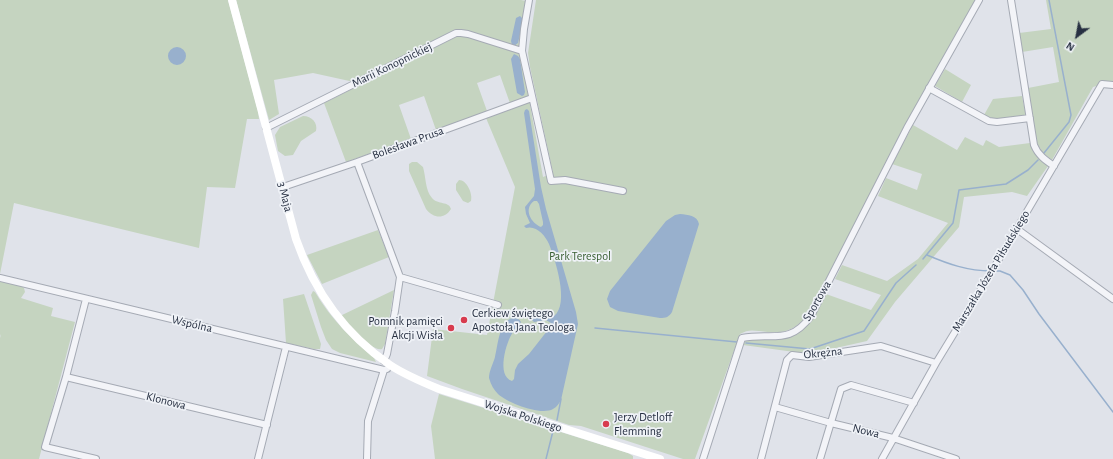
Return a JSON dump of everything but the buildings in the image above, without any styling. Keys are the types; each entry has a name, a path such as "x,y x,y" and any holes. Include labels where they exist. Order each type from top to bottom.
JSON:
{"street":[{"name":"3 Maja","path":"232,0 296,239 304,263 317,288 331,309 344,325 386,365"},
{"path":"529,0 522,51 551,181 565,180 623,191"},
{"path":"979,0 929,88 990,121 997,122 1030,118"},
{"path":"1011,0 1034,145 1037,152 1054,166"},
{"name":"Marii Konopnickiej","path":"266,128 456,33 468,34 522,51"},
{"name":"Marszałka Józefa Piłsudskiego","path":"882,459 936,363 1102,84 1113,85"},
{"name":"Sportowa","path":"702,459 742,338 750,336 786,336 797,331 807,322 929,88"},
{"name":"Bolesława Prusa","path":"283,187 357,162 532,98"},
{"path":"357,162 400,277 386,365 368,421 367,459"},
{"path":"1017,228 1113,299"},
{"path":"400,277 498,305"},
{"name":"Wspólna","path":"0,278 286,347 386,365"},
{"path":"86,299 66,377 45,447 96,459"},
{"name":"Okrężna","path":"761,459 787,360 792,355 809,357 881,346 936,363"},
{"path":"258,459 286,347"},
{"name":"Wojska Polskiego","path":"386,365 439,389 660,459"},
{"name":"Klonowa","path":"66,377 267,425"},
{"path":"820,459 841,389 851,385 914,403"},
{"name":"Nowa","path":"775,406 831,423 893,438 956,459"}],"green space":[{"path":"0,0 228,0 259,119 247,119 235,188 207,187 199,248 14,203 0,274"},
{"name":"Park Terespol","path":"236,0 526,1 520,46 518,48 464,30 456,31 442,37 445,42 456,37 469,36 521,54 543,177 553,173 528,53 536,0 976,0 908,121 808,315 797,326 786,331 774,332 751,330 740,334 695,459 683,459 581,426 569,425 427,376 433,329 487,335 515,187 486,118 512,109 500,75 477,83 487,111 436,130 424,96 399,105 411,139 346,162 324,103 415,57 416,52 354,82 313,73 274,80 279,114 269,120"},
{"path":"1046,0 1113,0 1113,81 1093,87 1052,160 1043,153 1037,143 1028,88 1059,82 1053,47 1022,52 1019,33 1051,29"},
{"path":"945,69 971,85 962,102 935,86"},
{"path":"1022,96 1026,116 995,119 984,115 993,99"},
{"path":"303,116 314,120 316,131 301,141 293,155 285,156 278,151 275,135 280,127"},
{"path":"913,125 957,150 965,137 983,146 986,140 999,147 1030,143 1037,156 1048,166 1027,196 1012,192 964,197 959,227 895,302 867,341 809,354 743,345 746,340 786,338 801,330 808,324 818,310 826,294 871,310 881,295 835,279 842,265 887,281 918,259 948,223 878,196 886,178 917,190 922,174 892,164"},
{"path":"412,162 417,162 423,167 427,187 432,198 437,202 446,204 450,207 451,209 445,215 435,216 426,209 409,171 409,164"},
{"path":"459,180 465,182 470,191 471,201 468,203 463,201 456,190 456,184"},
{"path":"378,230 389,257 322,284 307,255"},
{"path":"0,281 24,288 25,292 21,298 53,308 51,316 75,322 39,459 0,459"},
{"path":"394,290 385,344 382,349 377,349 366,342 340,316"},
{"path":"313,291 349,335 374,358 376,362 340,353 332,349 326,340 321,327 311,295"},
{"path":"304,294 321,344 320,349 286,343 283,299"},
{"path":"439,394 628,453 633,456 633,459 435,459 431,426"}],"water":[{"path":"520,16 523,21 518,43 514,46 512,45 511,41 516,18"},
{"path":"173,47 181,47 186,52 184,63 181,65 173,65 168,60 168,52"},
{"path":"514,54 520,59 525,92 522,96 517,93 511,59"},
{"path":"527,109 529,111 546,209 576,312 578,324 561,400 556,407 548,411 525,408 503,398 492,385 489,378 500,334 502,328 508,320 516,318 521,322 510,337 505,351 503,366 504,373 507,378 512,381 514,379 515,370 518,364 529,354 551,326 551,323 546,320 534,322 532,317 538,315 554,316 559,310 561,302 560,281 549,244 545,237 537,229 530,227 526,228 524,226 530,223 525,207 534,196 535,189 524,113","holes":["534,201 537,201 543,222 541,227 531,219 529,212 531,204"]},
{"path":"680,214 694,217 699,224 671,314 667,317 660,318 618,311 610,307 607,299 610,291 666,221 675,215"}],"waterway":[{"path":"1044,153 1069,122 1071,115 1049,0"},
{"path":"923,259 953,223 959,190 1006,184 1028,170 1038,160"},
{"path":"927,255 958,266 974,270 991,271"},
{"path":"746,343 810,349 864,331 896,283 916,265"},
{"path":"994,271 1000,271 1010,275 1023,290 1039,314 1113,412"},
{"path":"595,328 737,342"},
{"path":"557,420 561,399"},
{"path":"546,459 553,431"}],"place":[{"name":"Cerkiew świętego Apostoła Jana Teologa","path":"464,320"},
{"name":"Pomnik pamięci Akcji Wisła","path":"451,328"},
{"name":"Jerzy Detloff Flemming","path":"606,424"}]}
